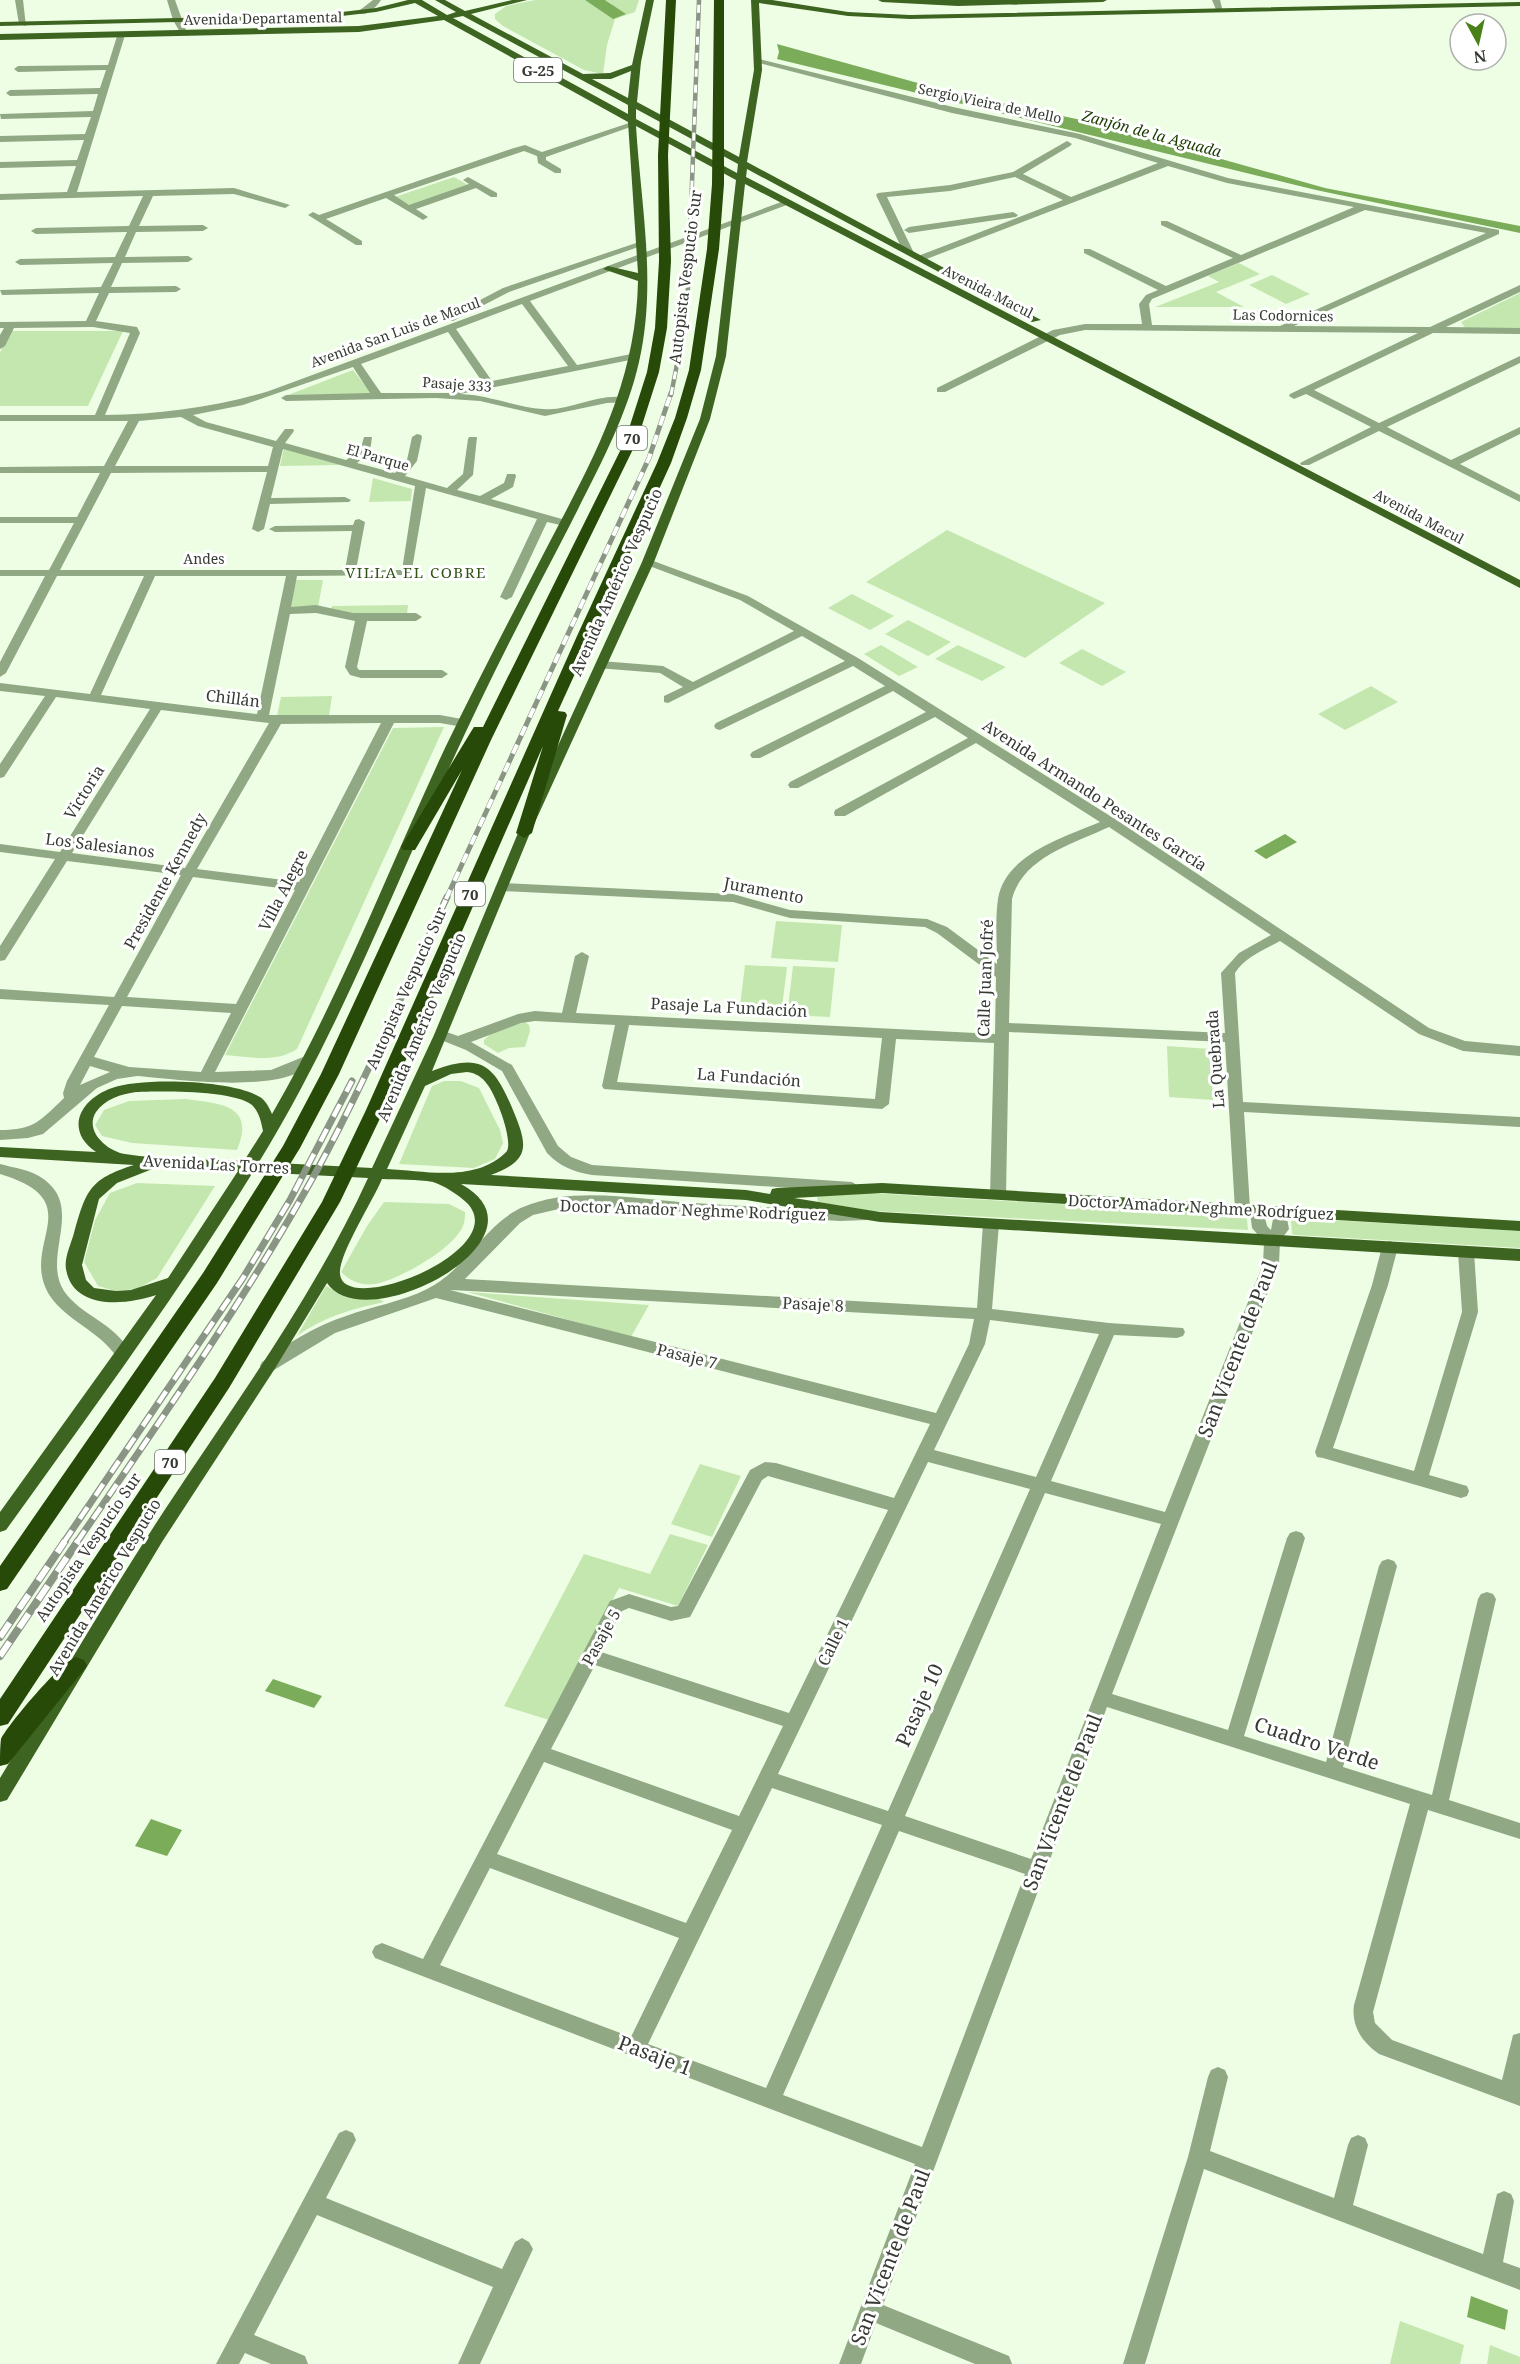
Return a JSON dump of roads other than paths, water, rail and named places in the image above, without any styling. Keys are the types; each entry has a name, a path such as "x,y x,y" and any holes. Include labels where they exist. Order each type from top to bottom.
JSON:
{"highway":[{"name":"Autopista Vespucio Sur","path":"0,1583 210,1278 291,1148 330,1074 527,651 622,462 640,417 658,350 665,261 663,155 671,0"},
{"name":"Autopista Vespucio Sur","path":"0,1717 222,1383 331,1202 584,636 664,463 681,418 699,350 713,249 718,184 719,0"},
{"path":"524,834 584,636"},
{"path":"409,847 527,651"},
{"path":"0,1757 54,1689 76,1666"}],"main road":[{"name":"Avenida Departamental","path":"0,24 308,17 363,12 416,0"},
{"name":"G-25","path":"416,0 446,17"},
{"name":"G-25","path":"439,0 464,14"},
{"name":"Avenida Departamental","path":"0,38 359,29 464,14 523,0"},
{"path":"0,1525 173,1282 270,1131 308,1060 409,847 463,723 610,436 636,356 644,280 632,102 634,67 650,0"},
{"path":"755,0 848,14 910,17 1520,4"},
{"name":"Avenida Américo Vespucio","path":"0,1794 156,1537 268,1366 335,1257 364,1203 421,1082 524,834 648,562 695,448 721,356 743,161 758,57 757,36 764,17 755,0"},
{"path":"882,0 958,3 1102,0"},
{"path":"493,29 490,17 502,5"},
{"path":"764,17 801,8"},
{"name":"Avenida Macul","path":"464,14 743,161 921,258 1052,334 1520,585"},
{"name":"Avenida Macul","path":"446,17 632,122 686,148 787,203 1305,462 1520,575"},
{"path":"579,74 611,75 634,67"},
{"path":"608,269 629,273 644,280"},
{"path":"421,1082 437,1073 455,1068 484,1073 496,1086 516,1135 514,1152 501,1165 482,1172 452,1178"},
{"path":"120,1159 91,1139 85,1121 94,1104 105,1096 123,1089 141,1087 218,1090 241,1094 260,1106 270,1131"},
{"name":"Avenida Las Torres","path":"0,1152 431,1176"},
{"path":"165,1161 116,1177 96,1191 87,1213 74,1268 84,1286 109,1297 143,1295 173,1282"},
{"path":"335,1257 332,1267 336,1282 347,1290 366,1294 389,1292 411,1285 435,1274 453,1261 476,1237 481,1223 480,1208 462,1190 431,1176"},
{"name":"Doctor Amador Neghme Rodríguez","path":"431,1176 746,1195 880,1217 1520,1255"},
{"name":"Doctor Amador Neghme Rodríguez","path":"746,1195 882,1188 1520,1226"}],"street":[{"path":"19,0 23,24"},
{"path":"171,0 177,20 185,34"},
{"path":"363,12 372,7 377,0"},
{"path":"1216,0 1220,10"},
{"path":"71,195 121,35"},
{"name":"Sergio Vieira de Mello","path":"758,57 952,110 1062,132 1227,180 1496,232 1279,328"},
{"path":"18,69 111,67"},
{"path":"10,93 104,91"},
{"path":"1,116 96,114"},
{"path":"359,243 316,216 387,195 517,150 525,148 542,155 606,134 632,122"},
{"path":"606,134 633,138"},
{"path":"0,140 89,137"},
{"path":"908,251 881,195 950,188 1016,174 1067,144"},
{"path":"542,155 541,161 558,171"},
{"path":"0,165 81,163"},
{"path":"921,258 1166,163"},
{"path":"454,172 494,195"},
{"path":"1016,174 1071,200"},
{"path":"410,208 476,185"},
{"path":"0,197 239,192 285,205"},
{"path":"93,324 91,321 149,194"},
{"path":"387,195 423,217"},
{"name":"Avenida San Luis de Macul","path":"0,418 182,409 236,398 434,325 496,294 568,267 642,250 787,203"},
{"path":"909,230 968,223 1051,207"},
{"path":"1147,327 1144,302 1149,297 1363,207"},
{"path":"1164,223 1241,258"},
{"path":"36,231 202,228"},
{"name":"Avenida San Luis de Macul","path":"0,411 100,414 135,418 185,415 243,403 608,269 642,250"},
{"path":"1087,250 1166,290"},
{"path":"20,262 188,259"},
{"path":"568,267 578,273 578,280"},
{"path":"1294,396 1520,288"},
{"path":"2,292 176,289"},
{"path":"524,300 574,368"},
{"path":"0,346 5,325 93,324 127,327 134,331 100,414"},
{"name":"Las Codornices","path":"941,390 1052,334 1085,327 1520,331"},
{"path":"451,328 490,385"},
{"path":"436,395 636,356"},
{"path":"1305,462 1520,359"},
{"path":"355,362 378,398"},
{"path":"1306,390 1520,499"},
{"name":"Pasaje 333","path":"286,398 378,398 436,395 480,398 545,413 607,400 623,400"},
{"name":"El Parque","path":"185,415 202,424 565,523"},
{"path":"0,673 135,418"},
{"path":"1451,464 1520,430"},
{"path":"258,529 279,444 289,431"},
{"path":"397,478 412,461 417,437"},
{"path":"348,464 365,452 368,439"},
{"path":"449,492 468,475 473,439"},
{"path":"0,470 272,469"},
{"path":"482,500 509,485 511,476"},
{"name":"Andes","path":"0,573 407,573 421,484"},
{"path":"265,501 345,500"},
{"path":"506,597 544,517"},
{"path":"0,520 80,520"},
{"path":"275,529 359,525 350,573"},
{"name":"Avenida Armando Pesantes García","path":"648,562 744,598 854,661 1110,822 1432,1036 1462,1046 1520,1051"},
{"path":"94,698 151,573"},
{"path":"263,717 292,573"},
{"path":"284,611 316,609 362,617 416,616"},
{"path":"362,617 351,667 354,672 361,674 442,674"},
{"path":"668,699 804,631"},
{"path":"720,726 854,661"},
{"path":"601,665 663,670 693,687"},
{"path":"756,755 894,686"},
{"name":"Chillán","path":"0,687 277,720 440,719 463,723"},
{"path":"0,774 53,693"},
{"name":"Victoria","path":"0,957 158,705"},
{"path":"794,785 935,712"},
{"name":"Presidente Kennedy","path":"71,1099 72,1085 189,872 277,720"},
{"name":"Villa Alegre","path":"206,1075 389,720"},
{"path":"840,813 977,738"},
{"name":"Calle Juan Jofré","path":"998,1195 1005,899 1011,878 1030,860 1110,822"},
{"name":"Los Salesianos","path":"0,849 303,887"},
{"name":"Juramento","path":"502,887 733,898 797,914 927,923 942,930 1003,975"},
{"name":"La Quebrada","path":"1250,1210 1236,1107 1228,973 1231,965 1280,936"},
{"path":"568,1017 582,956"},
{"path":"0,994 240,1010"},
{"name":"Pasaje La Fundación","path":"459,1041 526,1017 568,1017 890,1033 1231,1038"},
{"name":"La Fundación","path":"623,1020 609,1086 882,1104 890,1033"},
{"name":"Doctor Amador Neghme Rodríguez","path":"441,1035 459,1041 507,1068 548,1144 560,1158 576,1167 592,1170 882,1188"},
{"path":"86,1060 129,1072 269,1077 291,1072 308,1060"},
{"path":"0,1135 18,1135 38,1130 51,1123 71,1099 99,1080 129,1072"},
{"path":"1236,1107 1520,1122"},
{"path":"0,1169 27,1177 49,1195 53,1202 56,1221 49,1274 54,1290 74,1309 107,1331 123,1353"},
{"name":"Doctor Amador Neghme Rodríguez","path":"268,1366 295,1347 329,1329 441,1288 470,1267 509,1222 530,1210 555,1203 580,1202 772,1214 880,1217"},
{"name":"San Vicente de Paul","path":"1250,1210 1260,1228 1272,1240"},
{"name":"San Vicente de Paul","path":"850,2364 1101,1698 1271,1264 1272,1240 1281,1229 1280,1212"},
{"name":"Calle 1","path":"636,2048 977,1344 985,1314 991,1224"},
{"path":"1390,1247 1380,1285 1323,1452 1461,1491"},
{"path":"1420,1479 1470,1312 1466,1252"},
{"name":"Pasaje 8","path":"441,1288 985,1314 1109,1329 1177,1332"},
{"name":"Pasaje 7","path":"441,1288 940,1420"},
{"name":"Pasaje 10","path":"771,2100 1109,1329"},
{"path":"924,1454 1172,1520"},
{"name":"Pasaje 5","path":"428,1969 616,1606 623,1602 634,1602 676,1615 687,1609 760,1472 771,1469 899,1506"},
{"path":"1234,1740 1296,1538"},
{"path":"1332,1771 1388,1566"},
{"path":"1439,1805 1487,1599"},
{"path":"590,1656 794,1722"},
{"name":"Cuadro Verde","path":"1101,1698 1520,1831"},
{"path":"540,1753 744,1826"},
{"path":"767,1778 1037,1869"},
{"path":"1421,1800 1362,2013 1367,2030 1386,2047 1515,2095 1520,2042"},
{"path":"486,1858 691,1934"},
{"name":"Pasaje 1","path":"382,1952 927,2159"},
{"path":"1134,2364 1198,2157 1218,2077"},
{"path":"227,2364 346,2139"},
{"path":"1341,2211 1358,2145"},
{"path":"1198,2157 1520,2279"},
{"path":"1491,2268 1504,2201"},
{"path":"312,2204 507,2282"},
{"path":"469,2364 522,2249"},
{"path":"870,2310 1001,2364"},
{"path":"240,2340 297,2364"}],"railway":[{"path":"671,395 687,313 699,0"},
{"path":"446,899 649,458 671,393"},
{"path":"77,1542 201,1360 289,1220 351,1104 447,897"},
{"path":"64,1542 243,1278 290,1200 352,1081"},
{"path":"0,1637 65,1541"},
{"path":"0,1656 78,1541"}],"district":[{"name":"VILLA EL COBRE","path":"416,572"}],"water label":[{"name":"Zanjón de la Aguada","path":"1152,133"}]}
